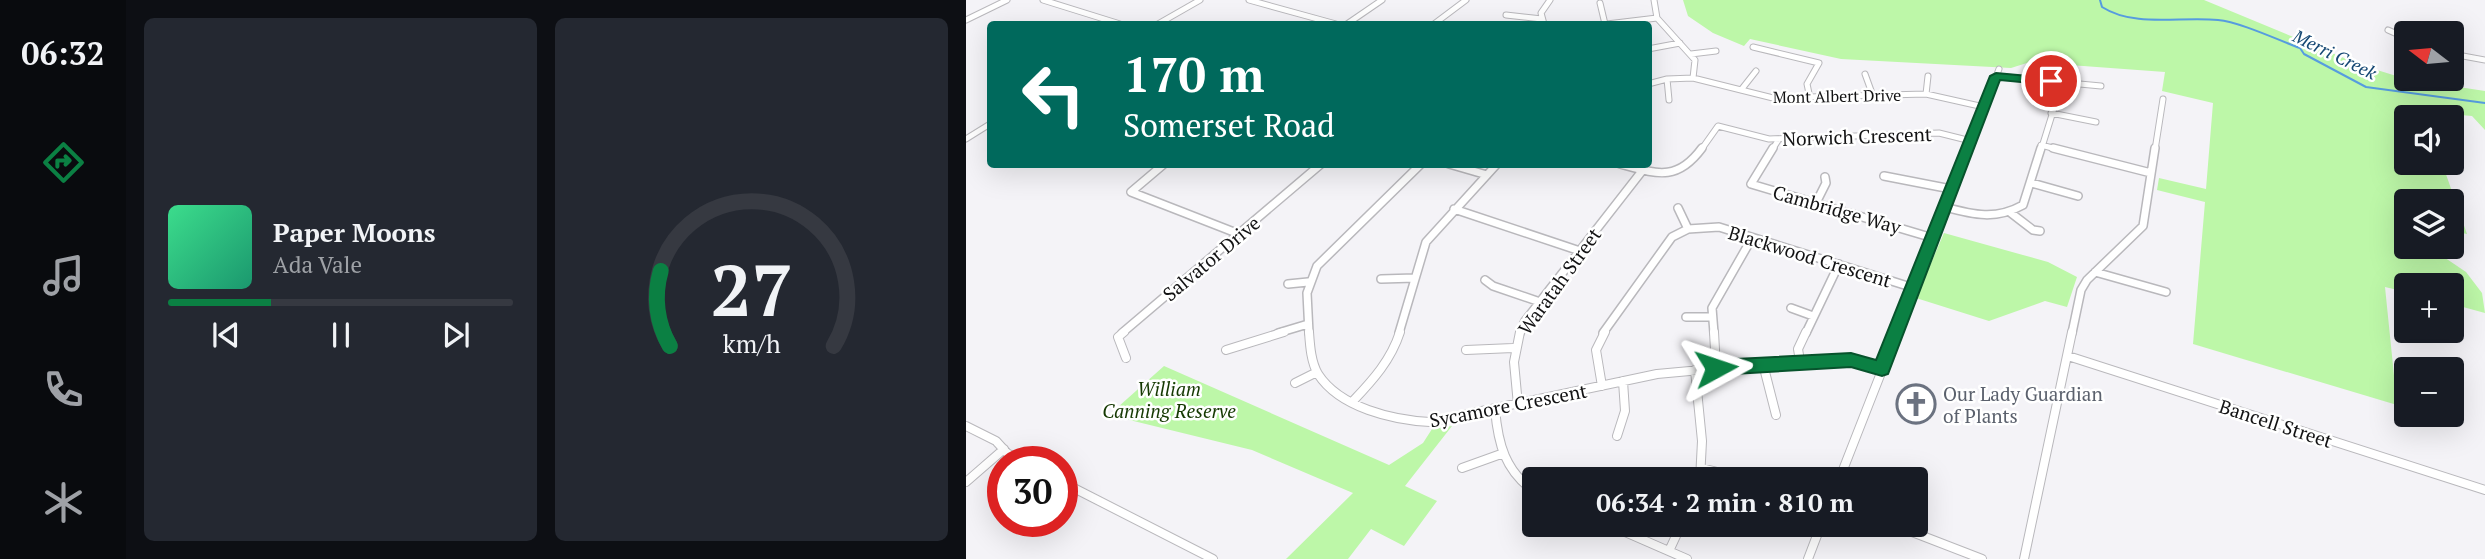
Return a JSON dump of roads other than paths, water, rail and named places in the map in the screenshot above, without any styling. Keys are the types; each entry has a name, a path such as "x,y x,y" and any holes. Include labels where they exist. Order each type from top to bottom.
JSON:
{"street":[{"path":"966,20 1007,0"},
{"path":"1047,0 1111,21"},
{"path":"1164,21 1200,0"},
{"path":"1249,0 1325,21"},
{"path":"1352,21 1382,0"},
{"path":"1438,21 1466,0"},
{"path":"1543,21 1544,6 1550,0"},
{"path":"1654,0 1657,18 1695,60 1693,78"},
{"path":"1601,3 1605,21"},
{"path":"1506,15 1536,21"},
{"path":"1632,21 1657,18"},
{"path":"2388,30 2394,33"},
{"path":"1652,49 1680,43"},
{"path":"1753,47 1819,63 1807,84 1810,98"},
{"path":"1691,54 1716,51"},
{"path":"2464,56 2485,60"},
{"path":"1844,467 1999,69"},
{"path":"1741,90 1756,71"},
{"path":"1865,74 1873,96"},
{"path":"1926,94 1928,76"},
{"path":"1996,76 2101,86"},
{"name":"Mont Albert Drive","path":"1652,83 1667,79 1693,78 1773,98 1926,94 1984,107"},
{"path":"1667,79 1669,100"},
{"path":"1945,206 1999,217 2023,205 2056,99 2051,81"},
{"path":"2024,559 2081,290 2095,272 2140,230 2163,99"},
{"path":"2051,113 2096,122"},
{"name":"Norwich Crescent","path":"1642,171 1667,176 1682,171 1692,163 1718,125 1769,139 1939,133 1971,141"},
{"path":"966,139 987,126"},
{"name":"Cambridge Way","path":"1779,139 1751,184 1933,237"},
{"path":"2041,145 2151,173"},
{"path":"1159,168 1131,192 1239,234"},
{"name":"Salvator Drive","path":"1126,358 1118,337 1316,168"},
{"path":"1294,383 1317,372 1311,352 1306,297 1308,282 1317,265 1417,168"},
{"path":"1462,168 1487,176"},
{"path":"1353,401 1389,361 1395,348 1426,242 1494,168"},
{"path":"1633,168 1642,171"},
{"name":"Waratah Street","path":"1518,405 1512,363 1513,348 1525,321 1642,171"},
{"path":"1884,176 1951,189"},
{"path":"1816,203 1826,183 1825,177"},
{"path":"2032,183 2078,196"},
{"path":"1602,386 1596,350 1598,341 1672,237 1688,229 1678,208"},
{"path":"1454,209 1580,251"},
{"path":"2011,213 2033,230 2040,231"},
{"name":"Blackwood Crescent","path":"1688,229 1719,228 1914,288"},
{"path":"1716,368 1711,317 1715,299 1752,238"},
{"path":"1800,361 1798,349 1839,264"},
{"path":"2095,272 2166,292"},
{"path":"1381,279 1415,278"},
{"path":"1485,280 1540,302"},
{"path":"1288,284 1308,282"},
{"path":"1791,308 1813,316"},
{"path":"1686,317 1711,317"},
{"path":"1226,350 1308,324"},
{"path":"1466,350 1513,348"},
{"name":"Bancell Street","path":"2068,356 2485,490"},
{"name":"Sycamore Crescent","path":"1317,372 1332,389 1353,401 1390,417 1421,422 1441,421 1602,386 1695,370 1800,361 1851,360 1882,369"},
{"path":"1763,364 1776,415"},
{"path":"1695,370 1702,467"},
{"path":"1616,436 1625,411 1623,382"},
{"path":"1495,410 1501,454 1522,482"},
{"path":"966,426 1001,446"},
{"path":"1462,468 1501,454"},
{"path":"966,482 987,464"},
{"path":"1078,490 1213,559"},
{"path":"1637,537 1687,559"},
{"path":"1669,551 1675,537"},
{"path":"1808,559 1816,537"},
{"path":"1925,537 1982,559"}],"waterway":[{"name":"Merri Creek","path":"2100,0 2102,7 2129,17 2227,21 2300,48 2304,54 2366,87 2485,103"}],"place":[{"name":"Our Lady Guardian of Plants","path":"1916,404"}],"park label":[{"name":"William Canning Reserve","path":"1169,399"}]}
